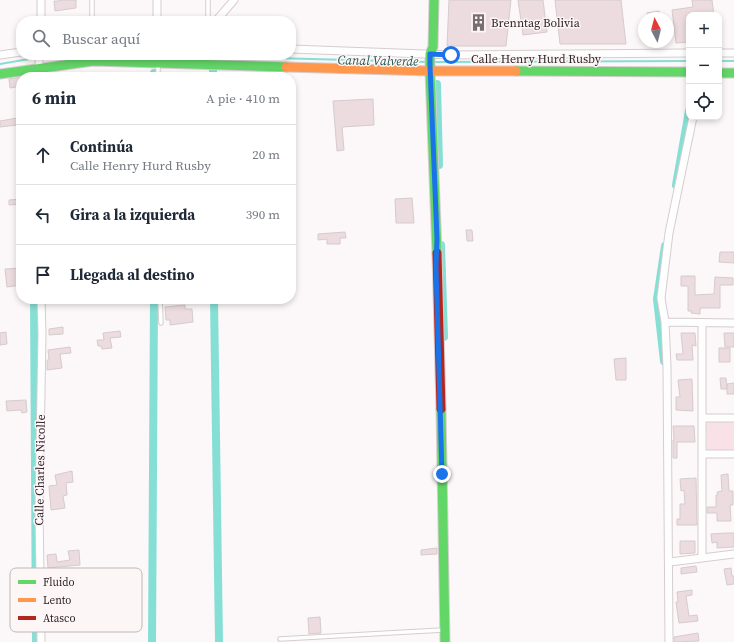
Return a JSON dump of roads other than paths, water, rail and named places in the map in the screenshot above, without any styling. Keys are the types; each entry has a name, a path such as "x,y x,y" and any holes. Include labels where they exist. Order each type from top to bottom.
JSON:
{"street":[{"path":"41,0 41,16"},
{"path":"157,0 157,16"},
{"path":"220,16 234,0"},
{"path":"434,0 430,62 437,239 436,267 440,373 445,642"},
{"name":"Calle Henry Hurd Rusby","path":"296,49 430,62 459,55 686,53"},
{"path":"0,55 16,53"},
{"path":"722,53 734,53"},
{"name":"Calle Henry Hurd Rusby","path":"0,74 39,66 93,61 158,64 430,62 686,72"},
{"path":"722,73 734,73"},
{"path":"670,642 670,562 665,322 661,298 668,241 692,120"},
{"name":"Calle Charles Nicolle","path":"40,568 41,304"},
{"path":"665,322 734,323"},
{"path":"702,323 702,558"},
{"path":"702,418 734,418"},
{"path":"702,454 734,454"},
{"path":"670,562 734,554"},
{"name":"Calle Charles Nicolle","path":"41,632 41,642"}],"lane":[{"path":"92,0 92,16"},
{"path":"208,0 208,16"},
{"path":"158,64 158,72"},
{"path":"160,304 161,323"},
{"path":"280,639 445,630"}],"waterway":[{"name":"Canal Valverde","path":"296,59 426,62"},
{"name":"Canal Valverde","path":"0,64 24,60"},
{"name":"Canal Valverde","path":"432,62 686,61"},
{"name":"Canal Valverde","path":"722,61 734,61"},
{"path":"437,84 439,165"},
{"path":"676,185 687,120"},
{"path":"441,245 444,337"},
{"path":"664,361 657,299 665,246"},
{"path":"34,304 36,568"},
{"path":"152,642 154,304"},
{"path":"214,304 219,642"},
{"path":"36,632 36,642"}],"place":[{"name":"Brenntag Bolivia","path":"478,23"}]}
